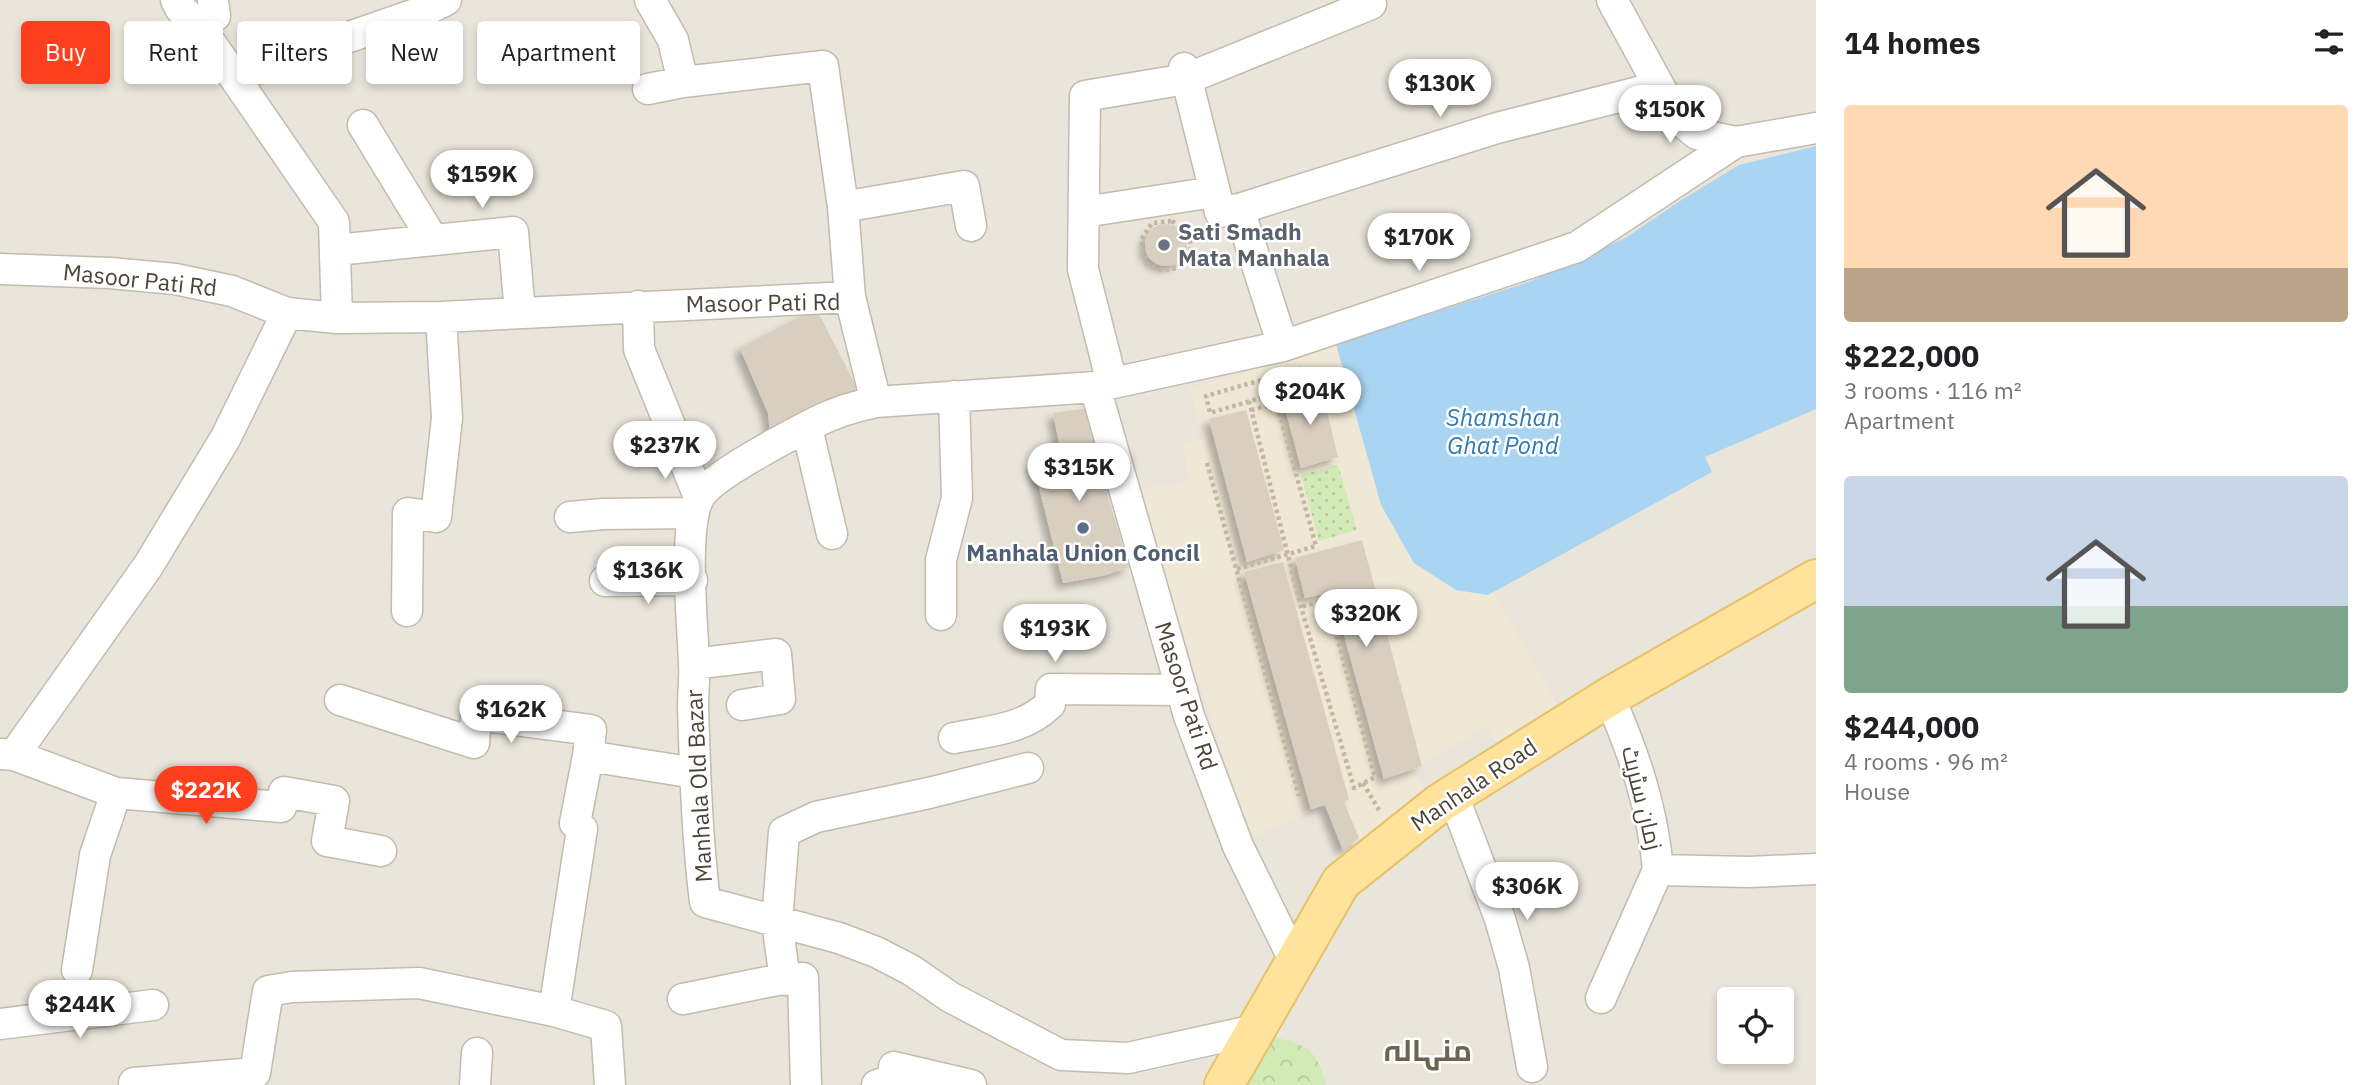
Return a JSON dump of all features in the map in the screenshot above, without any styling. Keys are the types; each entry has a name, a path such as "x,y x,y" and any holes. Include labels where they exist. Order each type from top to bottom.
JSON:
{"main road":[{"name":"Manhala Road","path":"1242,1066 1295,962 1341,882 1440,803 1609,697 1816,579"}],"street":[{"path":"176,0 180,8 206,13 234,77 334,222 337,318"},
{"path":"234,77 446,0"},
{"path":"650,0 673,40 682,82"},
{"path":"1283,346 1227,200 1185,74 1371,4 1370,0"},
{"path":"1612,0 1676,117 1697,134 1736,142 1816,128"},
{"path":"648,89 682,82 822,66 843,207 850,297"},
{"name":"Masoor Pati Rd","path":"1185,74 1085,96 1083,269 1103,385 1189,716 1238,846 1295,962"},
{"path":"1084,212 1227,200 1658,87"},
{"path":"363,125 433,240"},
{"path":"570,517 696,505 716,479 815,423 858,405 1103,385 1283,346 1577,247 1736,142"},
{"path":"843,207 964,186 971,226"},
{"path":"335,250 513,232 520,313"},
{"name":"Masoor Pati Rd","path":"0,269 110,273 175,279 232,291 287,313 337,318 441,317 850,297 876,402"},
{"path":"638,306 639,349 696,505"},
{"path":"287,313 225,439 148,566 7,755 116,793 281,807 284,792 334,801 327,841 382,851"},
{"path":"407,611 408,513 436,517 446,418 441,317"},
{"path":"941,615 941,560 957,498 954,396"},
{"path":"807,428 832,534"},
{"name":"Manhala Old Bazar","path":"696,505 691,629 695,773 705,902 839,938 876,952 911,970 950,996 1061,1055 1242,1066"},
{"path":"605,581 692,580"},
{"path":"694,664 776,654 780,699 742,705"},
{"path":"954,738 1017,726 1040,715 1051,704 1051,689 1182,690"},
{"name":"زمان سٹریٹ","path":"1609,697 1643,786 1656,844 1658,870 1749,872 1816,869"},
{"path":"340,700 474,743 476,715 591,730 575,823 582,829 554,1011"},
{"path":"588,756 695,773"},
{"path":"785,980 777,922 784,832 816,817 1028,768"},
{"path":"77,970 95,855 116,793"},
{"path":"1453,795 1500,919 1514,968 1532,1067"},
{"path":"1601,998 1658,870"},
{"path":"683,999 803,978 806,1085"},
{"path":"134,1085 255,1073 268,991 292,986 419,983 554,1011 606,1026 610,1085"},
{"path":"0,1024 153,1005"},
{"path":"475,1085 477,1053"},
{"path":"877,1085 894,1080 894,1068 971,1085"}],"path":[{"path":"1172,221 1189,233 1191,253 1178,268 1161,270 1147,264 1140,240 1152,223 1172,221"},
{"path":"1303,368 1307,384 1274,394 1210,413 1206,396 1303,368"},
{"path":"1237,569 1316,547 1274,394"},
{"path":"1249,401 1301,607 1354,788 1375,777 1327,600 1301,607"},
{"path":"1251,410 1277,404"},
{"path":"1207,463 1299,796"}],"shaded area":[{"path":"0,0 1816,0 1816,1085 0,1085"},
{"path":"1336,344 1381,505 1488,595 1493,592 1562,712 1500,750 1487,726 1416,768 1425,793 1343,850 1324,805 1251,838 1160,563 1142,489 1189,481 1182,443 1202,439 1190,389"}],"green space":[{"path":"1338,465 1357,530 1319,541 1301,475"},
{"path":"1277,1038 1305,1047 1315,1057 1326,1085 1246,1085 1260,1047"}],"water":[{"name":"Shamshan Ghat Pond","path":"1816,146 1816,409 1705,457 1712,472 1488,595 1456,590 1414,563 1381,505 1336,344 1529,282 1627,237 1739,165"}],"building":[{"path":"1166,224 1181,230 1187,245 1181,260 1166,266 1151,260 1145,245 1151,230"},
{"path":"816,308 857,388 840,402 770,434 768,413 740,348"},
{"path":"1321,387 1338,457 1301,468 1282,397"},
{"name":"Manhala Union Concil","path":"1088,408 1106,489 1129,567 1106,575 1063,583 1033,463 1062,457 1053,413"},
{"path":"1246,410 1284,550 1247,562 1209,419"},
{"path":"1362,540 1422,766 1384,779 1332,592 1305,598 1295,558"},
{"path":"1283,562 1349,799 1344,802 1359,838 1343,850 1325,805 1311,809 1244,572"}],"place":[{"name":"Sati Smadh Mata Manhala","path":"1164,245"},
{"name":"Manhala Union Concil","path":"1083,528"}],"district":[{"name":"منہالہ","path":"1428,1051"}]}
